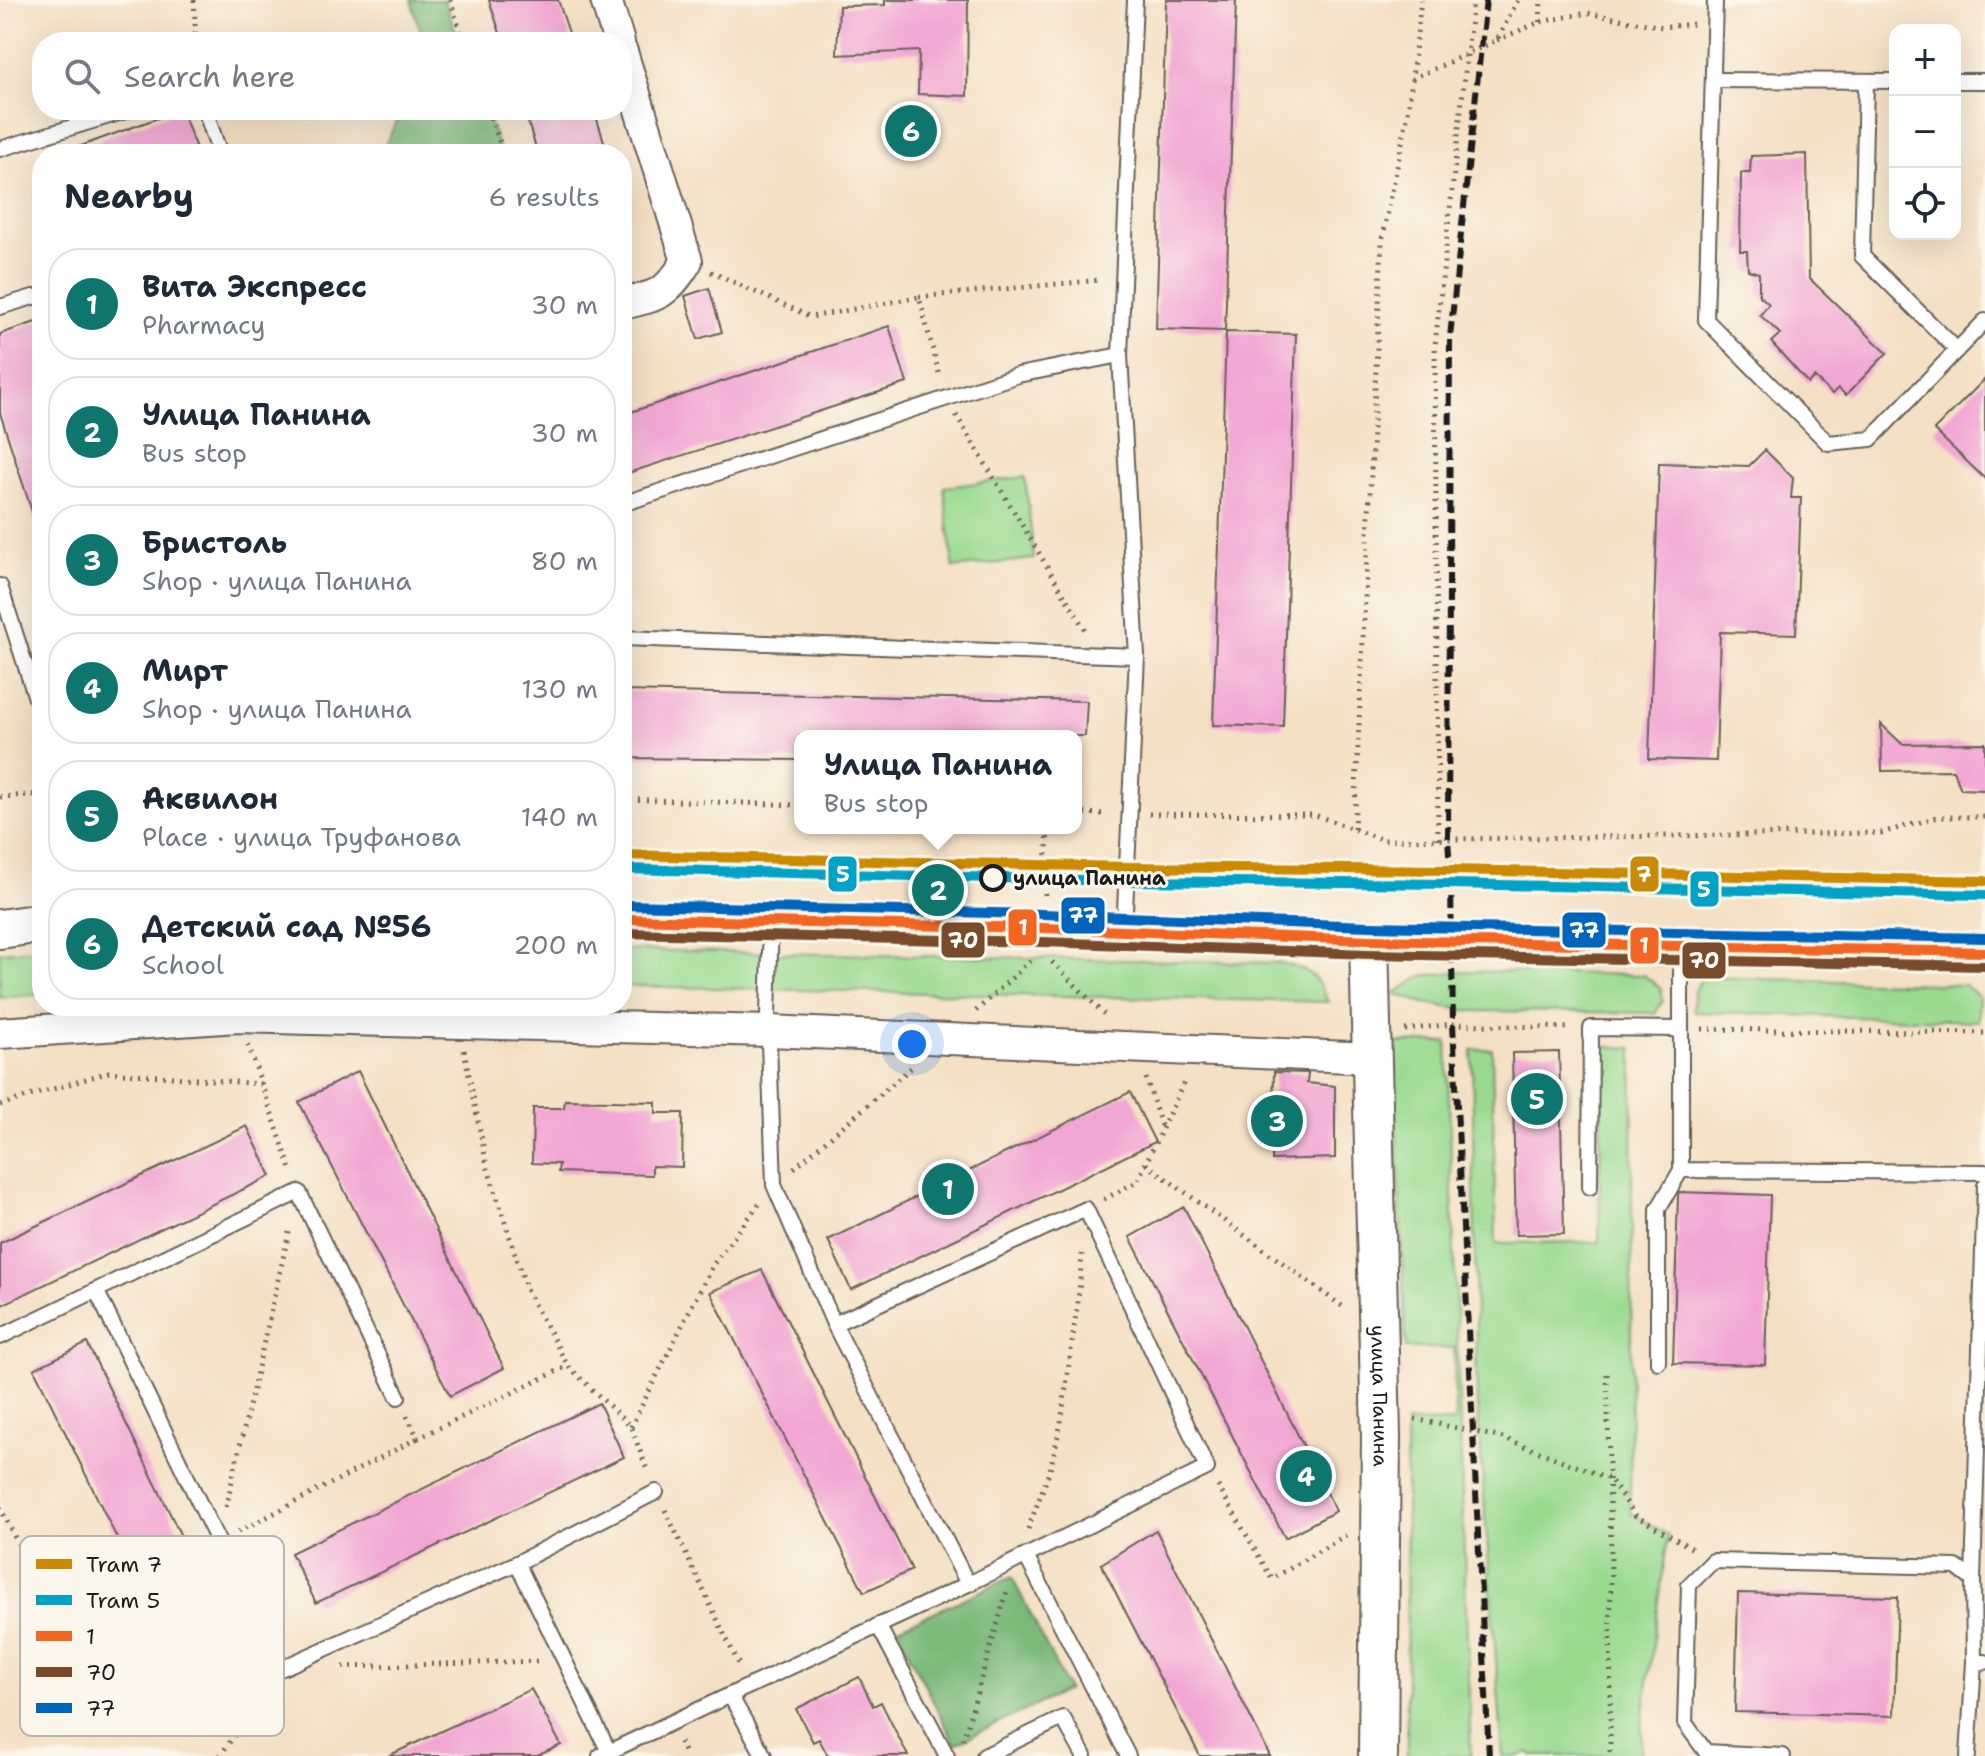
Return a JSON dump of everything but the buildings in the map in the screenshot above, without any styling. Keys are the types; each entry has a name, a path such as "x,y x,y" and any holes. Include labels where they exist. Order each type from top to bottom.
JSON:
{"street":[{"path":"606,0 616,32"},
{"path":"632,84 687,261 674,282 654,297 632,302"},
{"path":"632,919 1043,928 1369,940 1985,952"},
{"path":"0,929 32,924"},
{"name":"улица Панина","path":"1369,940 1381,1418 1378,1756"},
{"path":"0,1033 238,1017 769,1031 1198,1051 1370,1046"}],"lane":[{"path":"1124,932 1137,656 1120,355 1135,0"},
{"path":"1715,0 1706,320 1828,443 1871,439 1985,321"},
{"path":"1714,80 1889,81"},
{"path":"1866,81 1862,256 1957,350"},
{"path":"1961,81 1985,81"},
{"path":"0,149 96,120"},
{"path":"208,120 217,144"},
{"path":"0,307 32,297"},
{"path":"632,501 1018,375 1120,355"},
{"path":"0,586 6,626 32,692"},
{"path":"632,638 1137,656"},
{"path":"771,922 769,1031 774,1185 834,1324 968,1584"},
{"path":"1658,1362 1658,1209 1681,1170 1681,947"},
{"path":"1590,1187 1591,1028 1681,1029"},
{"path":"1681,1170 1985,1172"},
{"path":"1968,1756 1979,1662 1973,1580 1985,1185"},
{"path":"0,1337 299,1192 398,1397"},
{"path":"517,1563 564,1660 604,1754 1021,1559 1207,1468 1086,1209 834,1324"},
{"path":"96,1290 215,1536"},
{"path":"284,1667 517,1563 656,1492"},
{"path":"1021,1559 1128,1756"},
{"path":"1783,1756 1706,1752 1685,1723 1689,1585 1713,1561 1956,1567 1973,1580"},
{"path":"878,1625 947,1756"},
{"path":"730,1695 764,1756"},
{"path":"984,1756 1063,1718 1084,1756"}],"path":[{"path":"194,0 196,32"},
{"path":"450,0 461,32"},
{"path":"1354,829 1382,241 1408,113 1421,0"},
{"path":"1438,839 1435,345 1473,0"},
{"path":"1497,40 1518,0"},
{"path":"1540,22 1541,0"},
{"path":"1412,80 1540,22 1587,13 1663,27 1715,21"},
{"path":"492,120 500,144"},
{"path":"919,297 1123,278"},
{"path":"0,797 32,795"},
{"path":"632,799 794,805"},
{"path":"1082,813 1315,815 1383,840 1881,833 1938,817 1985,817"},
{"path":"1044,904 1048,834"},
{"path":"219,1536 299,1192 238,1017"},
{"path":"458,1023 487,1166 527,1291 568,1366 631,1427 656,1492 749,1686"},
{"path":"1370,1046 1453,1024 1591,1028"},
{"path":"1681,1029 1985,1033"},
{"path":"963,1741 1050,1470 1061,1423 1079,1292 1086,1209 1137,1182 1198,1051"},
{"path":"0,1105 109,1072 261,1084"},
{"path":"1146,1164 1355,1316"},
{"path":"631,1427 712,1266 774,1185"},
{"path":"230,1536 418,1438 568,1366"},
{"path":"1607,1374 1610,1756"},
{"path":"398,1397 418,1438"},
{"path":"1381,1418 1402,1417 1473,1430 1503,1438 1610,1479 1636,1516 1713,1561"},
{"path":"1207,1468 1272,1579 1346,1535"},
{"path":"0,1507 20,1548"},
{"path":"343,1667 564,1660"},
{"path":"220,1756 234,1736"}],"green space":[{"path":"411,0 444,0 456,32 420,32"},
{"path":"397,120 489,120 497,144 386,144"},
{"path":"1025,477 1034,559 953,568 944,487"},
{"path":"32,950 32,995 0,998 0,952"},
{"path":"632,950 1280,963 1311,974 1328,1002 632,986"},
{"path":"1465,971 1643,975 1661,988 1663,1001 1655,1013 1470,1011 1394,994 1422,976"},
{"path":"1703,977 1965,985 1979,997 1978,1021 1694,1012 1693,993"},
{"path":"1447,1042 1471,1756 1407,1756 1406,1423 1455,1422 1454,1348 1406,1348 1393,1043"},
{"path":"1602,1046 1633,1048 1630,1512 1668,1535 1642,1725 1641,1756 1532,1756 1531,1753 1503,1756 1477,1403 1472,1050 1492,1049 1496,1243 1599,1242"},
{"path":"1012,1577 1068,1690 955,1744 896,1629"}],"railway":[{"path":"1486,0 1450,337 1448,839 1453,1024 1489,1756"}],"tram line":[{"name":"7","path":"632,855 1985,881"},
{"name":"5","path":"632,869 1985,895"}],"transit line":[{"name":"77","path":"632,905 1043,914 1369,926 1985,938"},
{"name":"1","path":"632,919 1043,928 1369,940 1985,952"},
{"name":"70","path":"632,933 1043,942 1369,954 1985,966"}],"place":[{"name":"Детский сад №56","path":"911,131"},
{"name":"улица Панина","path":"993,878"},
{"name":"Улица Панина","path":"938,890"},
{"name":"Аквилон","path":"1537,1099"},
{"name":"Бристоль","path":"1277,1121"},
{"name":"Вита Экспресс","path":"948,1189"},
{"name":"Мирт","path":"1306,1476"}]}
